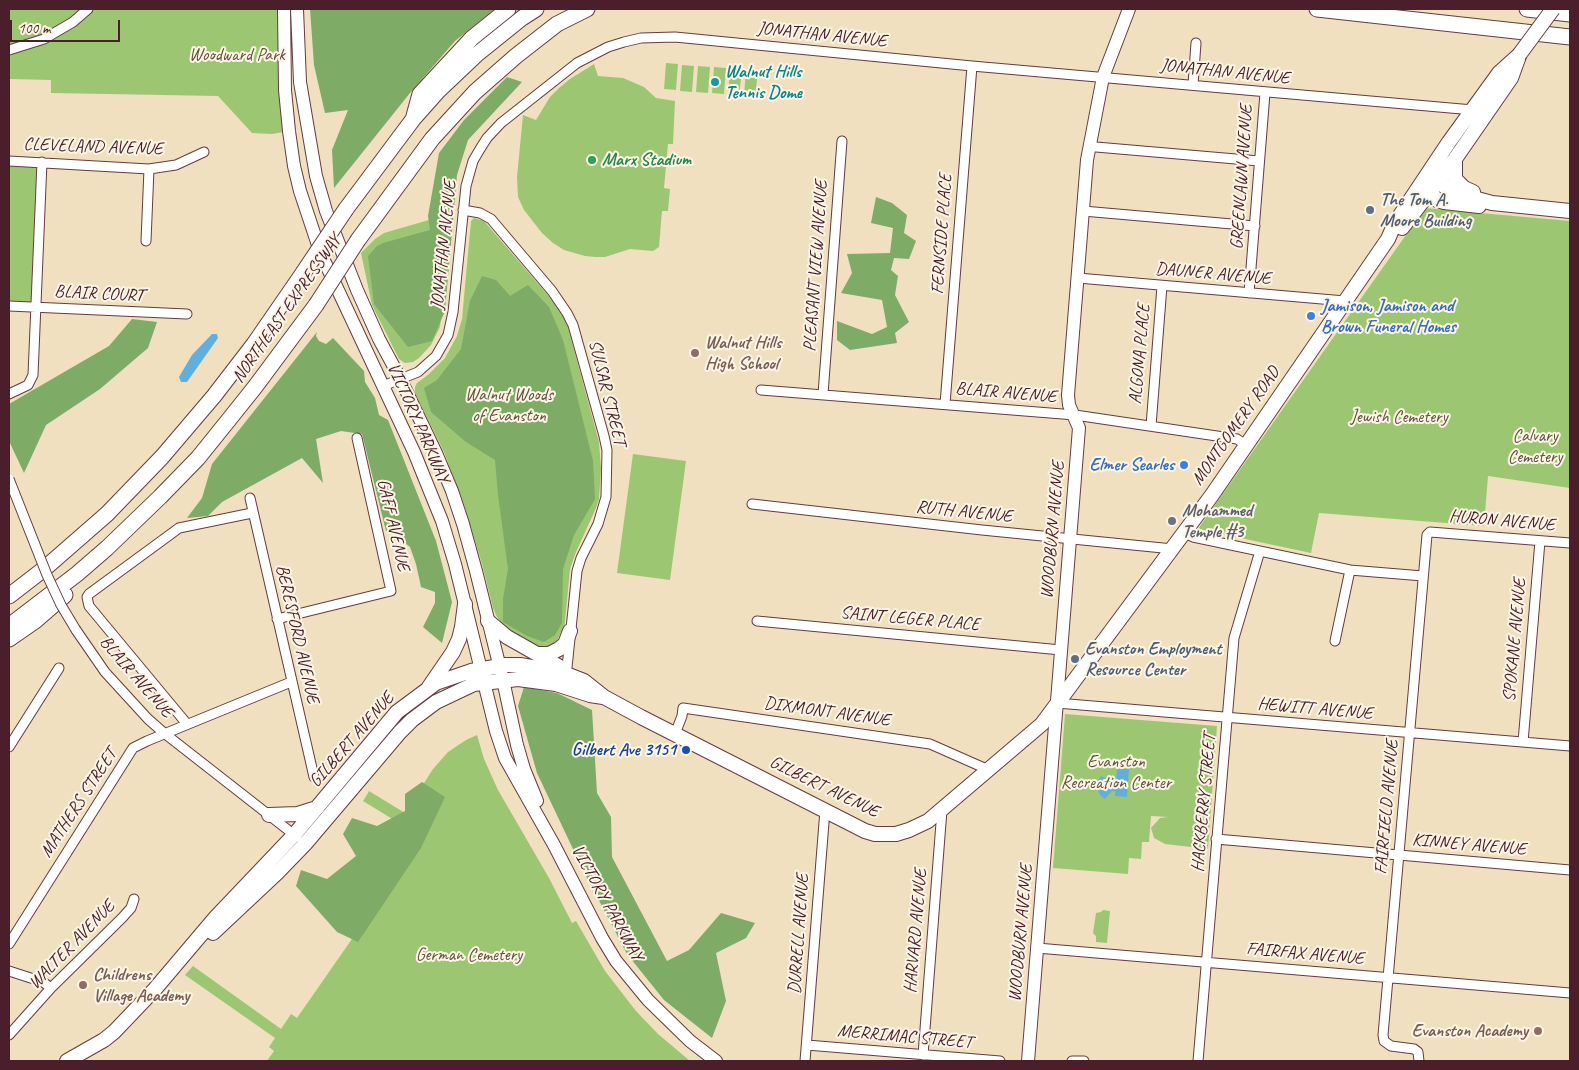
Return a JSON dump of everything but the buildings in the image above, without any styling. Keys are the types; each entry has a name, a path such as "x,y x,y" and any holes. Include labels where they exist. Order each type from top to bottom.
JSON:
{"highway":[{"path":"414,118 420,94 472,38 508,9"},
{"name":"NORTHEAST EXPRESSWAY","path":"9,596 44,570 101,519 162,457 214,396 259,337 346,209 414,118 438,91 476,54 536,9"},
{"name":"NORTHEAST EXPRESSWAY","path":"9,626 77,574 107,548 198,458 255,387 316,305 358,240 432,139 470,98 516,56 557,24 587,9"},
{"path":"1317,9 1570,37"},
{"path":"1527,9 1570,14"},
{"path":"1540,34 1570,48"},
{"path":"9,639 35,621 95,570 107,548"}],"main road":[{"name":"MONTGOMERY ROAD","path":"1057,704 1173,549 1246,445 1388,240 1395,223 1428,182 1473,110 1499,73 1519,55 1553,9"},
{"name":"MONTGOMERY ROAD","path":"1428,182 1455,159 1511,78 1519,55"},
{"path":"1455,159 1455,179 1464,188 1481,194 1507,198 1526,207"},
{"path":"1428,182 1459,194 1492,203 1570,211"},
{"path":"429,688 453,652 462,627 465,604"},
{"path":"488,622 507,637 538,654 566,677"},
{"path":"538,654 555,652 565,644 570,631"},
{"name":"GILBERT AVENUE","path":"67,1061 104,1040 114,1032 181,959 216,917 300,839 412,720 423,710 446,696 474,684 500,666 520,665 542,668 566,677 584,681 604,697 675,734 865,831 885,835 909,830 928,821 1042,724 1057,704"},
{"name":"GILBERT AVENUE","path":"300,839 318,807 388,722 407,703 429,688 457,675 483,676 504,680 566,677 590,695 604,697"},
{"path":"268,815 298,814 318,807"}],"street":[{"path":"9,50 44,39 73,22 88,9"},
{"name":"VICTORY PARKWAY","path":"284,9 285,90 294,166 300,190 321,254 414,452 442,521 465,604 496,731 506,758 602,938 630,980 690,1041 716,1061"},
{"name":"VICTORY PARKWAY","path":"297,9 300,82 316,176 326,211 357,290 379,339 401,380 452,491 468,543 504,680 517,745 524,769 554,845"},
{"name":"WOODBURN AVENUE","path":"1028,1061 1079,428 1075,415 1069,405 1068,395 1087,160 1103,77 1129,9"},
{"name":"JONATHAN AVENUE","path":"384,386 418,372 429,364 442,348 448,335 454,312 466,186 473,161 487,138 496,128 578,62 608,47 624,42 658,36 675,37 1265,93 1473,110"},
{"path":"1193,85 1196,43"},
{"name":"FERNSIDE PLACE","path":"945,404 972,66"},
{"name":"GREENLAWN AVENUE","path":"1249,293 1265,93"},
{"name":"PLEASANT VIEW AVENUE","path":"823,394 842,141"},
{"path":"1090,145 1168,154 1259,161"},
{"name":"CLEVELAND AVENUE","path":"9,160 149,168 176,165 204,152"},
{"path":"9,394 28,385 33,375 42,162"},
{"path":"146,241 149,168"},
{"name":"SULSAR STREET","path":"463,210 480,213 491,219 564,307 573,325 604,436 607,450 606,497 598,524 581,558 577,571 566,677"},
{"path":"1083,211 1255,226"},
{"name":"DAUNER AVENUE","path":"1078,278 1345,300"},
{"name":"ALGONA PLACE","path":"1151,426 1162,286"},
{"name":"BLAIR COURT","path":"9,306 187,314"},
{"name":"BLAIR AVENUE","path":"761,390 1075,415 1237,439 1246,445"},
{"name":"GAFF AVENUE","path":"277,619 391,591 357,438"},
{"name":"BLAIR AVENUE","path":"9,479 61,605 76,630 111,678 148,719 164,733 300,839"},
{"name":"BERESFORD AVENUE","path":"250,498 314,777"},
{"name":"RUTH AVENUE","path":"752,504 1173,549"},
{"path":"187,724 89,606 87,597 179,528 252,513"},
{"name":"HURON AVENUE","path":"1430,532 1570,543"},
{"name":"FAIRFIELD AVENUE","path":"1419,1061 1418,1052 1414,1049 1391,1046 1384,1041 1383,1035 1423,576 1427,535 1430,532"},
{"path":"1184,533 1193,537 1350,570 1423,576"},
{"name":"SPOKANE AVENUE","path":"1523,742 1540,541"},
{"name":"HACKBERRY STREET","path":"1198,1061 1234,638 1260,551"},
{"path":"1335,640 1350,570"},
{"name":"SAINT LEGER PLACE","path":"757,621 1061,650"},
{"path":"9,747 60,668"},
{"name":"MATHERS STREET","path":"9,944 133,748 164,733 291,682"},
{"name":"HEWITT AVENUE","path":"1057,704 1570,746"},
{"name":"DIXMONT AVENUE","path":"675,734 683,708 930,744 989,770"},
{"name":"DURRELL AVENUE","path":"805,1061 825,810"},
{"name":"HARVARD AVENUE","path":"923,1055 942,810"},
{"name":"KINNEY AVENUE","path":"1216,839 1570,870"},
{"name":"WALTER AVENUE","path":"9,1034 51,988 122,918 131,908 134,898"},
{"name":"FAIRFAX AVENUE","path":"1037,948 1570,993"},
{"path":"9,971 42,982 51,988"},
{"name":"MERRIMAC STREET","path":"807,1045 1000,1061"},
{"path":"1072,1061 1084,1061"}],"green space":[{"name":"Woodward Park","path":"9,9 284,9 289,131 272,134 252,133 218,96 51,93 51,80 9,79"},
{"path":"310,9 495,9 455,41 410,93 334,188 332,150 348,110 325,113 314,65"},
{"path":"666,63 678,64 676,90 664,89"},
{"name":"Marx Stadium","path":"594,64 598,76 623,78 644,87 656,98 675,101 673,144 668,144 664,188 670,189 668,211 662,211 659,247 653,251 630,249 605,257 595,257 564,250 542,233 524,210 518,197 517,177 523,115 536,120 550,97 559,88"},
{"path":"682,65 694,66 692,92 680,91"},
{"path":"698,66 710,67 708,93 696,92"},
{"path":"714,67 726,68 724,94 712,93"},
{"path":"730,69 742,70 739,96 728,95"},
{"path":"746,70 758,71 755,97 744,96"},
{"name":"Walnut Woods of Evanston","path":"507,77 522,82 468,140 457,175 445,311 432,341 408,347 374,304 368,256 377,246 383,243 430,230 428,216 439,153 464,120"},
{"path":"9,161 42,162 36,308 9,306"},
{"path":"876,197 892,203 907,215 904,233 916,241 909,259 894,258 891,270 898,276 895,295 909,322 895,333 897,343 850,350 837,340 837,321 872,334 887,327 882,300 841,293 852,273 847,254 890,253 893,228 871,223"},
{"name":"Jewish Cemetery","path":"1425,208 1570,221 1570,488 1488,476 1484,526 1319,513 1311,553 1198,529"},
{"name":"Walnut Woods of Evanston","path":"453,213 440,327 431,345 419,358 413,362 405,363 399,359 372,305 361,253 384,233"},
{"name":"Walnut Woods of Evanston","path":"474,218 484,221 553,301 563,316 568,327 599,442 601,469 599,499 570,569 564,632 561,632 556,643 549,647 540,648 510,632 503,626 496,615 464,505 444,452 415,393 417,383 445,358 457,336 462,319 471,221"},
{"name":"Walnut Woods of Evanston","path":"482,276 496,280 510,296 528,285 549,307 563,340 593,461 595,499 574,535 563,569 562,623 555,635 544,642 527,636 503,622 503,599 508,569 495,460 466,442 431,412 424,388 437,380 461,349 470,301"},
{"path":"132,319 157,322 148,348 100,389 46,425 24,473 9,441 9,404 109,346"},
{"path":"317,332 316,336 319,341 326,344 333,338 364,371 365,382 375,398 379,415 388,420 436,541 452,602 442,643 423,627 435,603 435,592 421,587 416,564 403,535 386,531 362,434 341,431 316,439 323,483 302,458 222,502 208,516 187,518 202,498 212,464"},
{"path":"633,454 686,461 670,580 617,573"},
{"path":"524,687 557,693 592,710 597,793 611,817 612,857 667,961 689,950 721,913 755,923 746,938 716,953 726,1001 712,1038 664,1000 627,954 582,868 537,773 518,706"},
{"name":"Evanston Recreation Center","path":"1065,714 1217,726 1208,849 1165,844 1154,838 1151,828 1160,818 1168,817 1151,816 1149,842 1142,842 1141,859 1129,858 1128,874 1053,868"},
{"name":"German Cemetery","path":"477,735 484,759 498,790 549,878 572,923 576,921 605,971 636,1011 658,1034 690,1061 267,1061 274,1051 269,1047 275,1038 185,975 193,966 281,1029 291,1014 297,1018 402,867 399,823 363,801 369,791 405,813 433,769 448,752"},
{"path":"422,782 445,797 421,848 358,942 337,932 296,886 301,870 327,879 356,856 343,834 352,818 377,826 405,811 405,794"},
{"path":"1103,910 1110,911 1107,943 1096,942 1096,936 1093,933 1096,913"}],"water":[{"path":"212,334 217,334 218,338 187,382 181,382 179,377 192,355"},
{"path":"1117,769 1129,769 1127,797 1115,796 1115,791 1112,791 1105,799 1100,795 1097,788 1098,781 1101,776 1107,779 1116,779"}],"place":[{"name":"Walnut Hills Tennis Dome","path":"715,82"},
{"name":"Marx Stadium","path":"592,160"},
{"name":"The Tom A. Moore Building","path":"1370,210"},
{"name":"Jamison, Jamison and Brown Funeral Homes","path":"1311,316"},
{"name":"Walnut Hills High School","path":"695,353"},
{"name":"Elmer Searles","path":"1184,465"},
{"name":"Mohammed Temple #3","path":"1172,521"},
{"name":"Evanston Employment Resource Center","path":"1075,659"},
{"name":"Gilbert Ave 3151","path":"686,750"},
{"name":"Childrens Village Academy","path":"83,985"},
{"name":"Evanston Academy","path":"1538,1031"}],"park label":[{"name":"Calvary Cemetery","path":"1535,446"}]}
